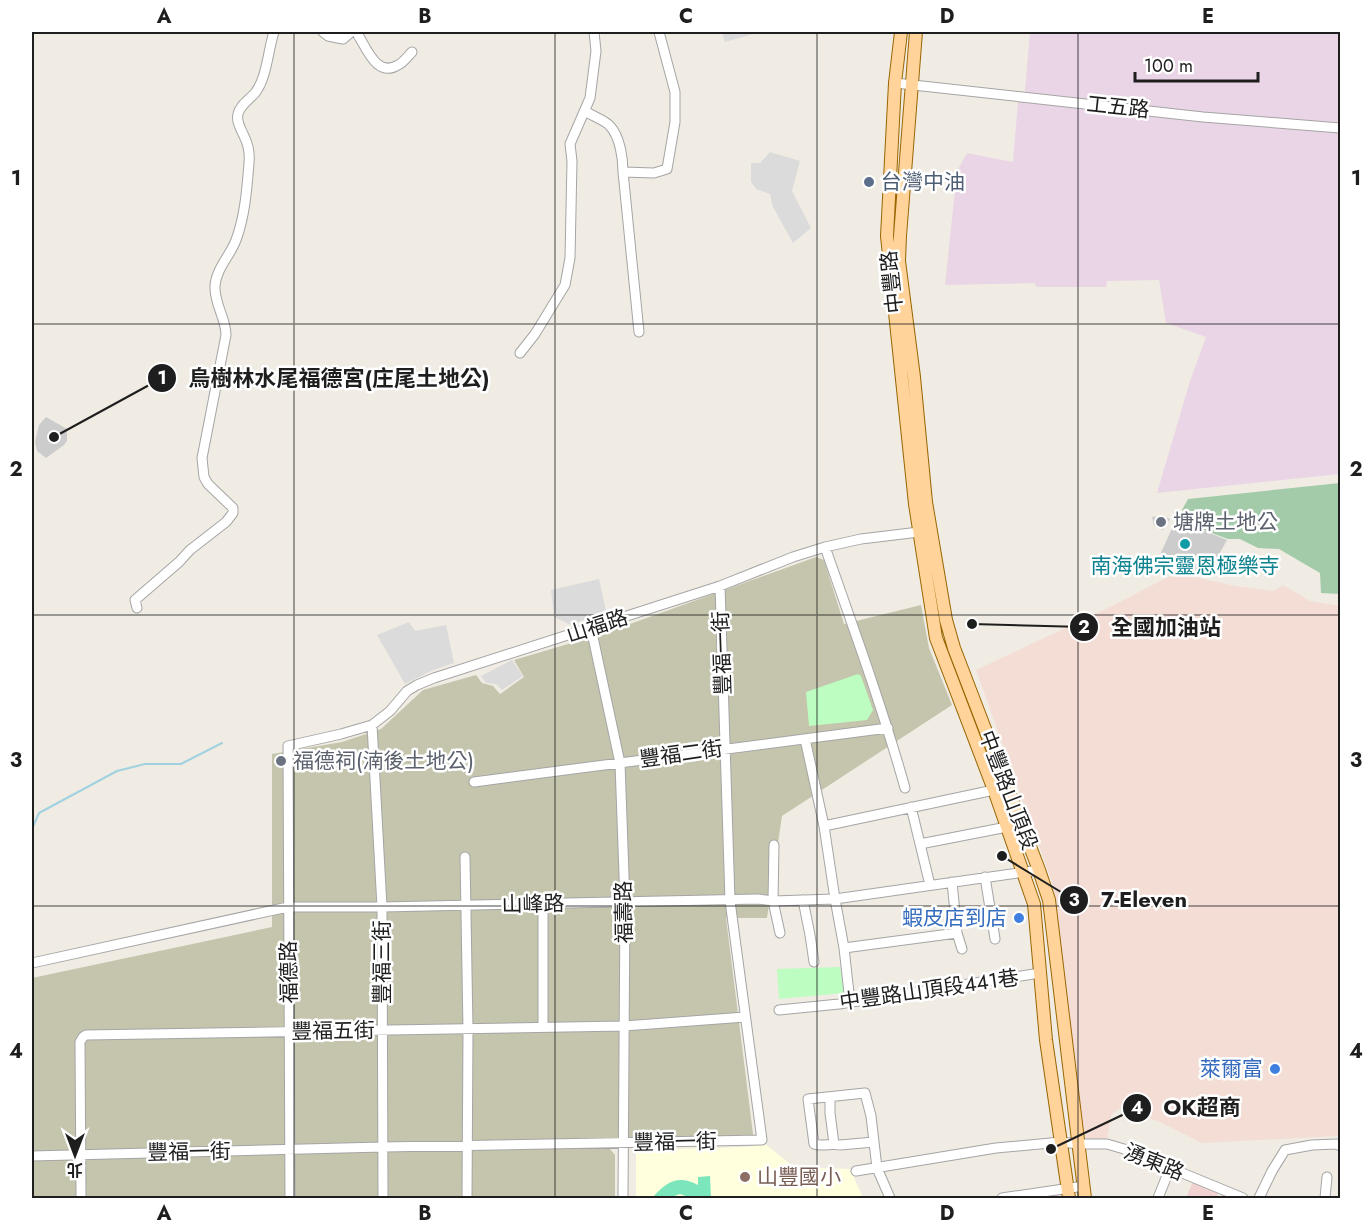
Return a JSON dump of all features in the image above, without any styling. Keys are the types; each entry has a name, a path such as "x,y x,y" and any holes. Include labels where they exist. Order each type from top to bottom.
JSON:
{"main road":[{"name":"中豐路","path":"901,32 895,83 899,261 914,377 926,502 932,527"},
{"name":"中豐路","path":"916,32 896,207 887,236 919,532"},
{"name":"中豐路山頂段","path":"932,527 946,620 954,648 1049,900 1084,1192"},
{"name":"中豐路山頂段","path":"919,532 936,638 994,790 1034,904 1046,1040 1069,1193"}],"street":[{"path":"137,608 135,600 190,550 226,522 232,513 232,508 204,477 202,458 226,335 226,326 217,302 215,285 221,267 235,242 242,218 249,154 237,115 256,92 264,72 274,32"},
{"path":"323,32 328,36 343,39 351,32"},
{"path":"358,32 377,65 387,69 399,65 412,52"},
{"path":"520,353 536,334 568,276 572,160 570,144 590,98 596,51 594,32"},
{"path":"623,172 654,172 667,169 675,122 675,92 659,32"},
{"name":"工五路","path":"895,83 1203,117 1341,128"},
{"path":"585,111 609,125 623,156 639,332"},
{"name":"山福路","path":"288,747 372,725 390,711 407,691 428,680 720,586 825,547 861,539 919,532"},
{"path":"825,547 888,728 904,788"},
{"name":"豐福一街","path":"32,1156 762,1140 730,901 720,586"},
{"name":"福壽路","path":"591,628 620,762 625,903 623,1198"},
{"name":"豐福三街","path":"372,725 382,907 383,1198"},
{"name":"豐福二街","path":"474,782 888,728"},
{"path":"805,739 824,826 844,948 850,1002"},
{"name":"福德路","path":"288,747 290,1198"},
{"path":"824,826 994,790"},
{"path":"911,807 930,885"},
{"path":"920,844 1007,827"},
{"path":"774,845 773,901 780,933"},
{"path":"465,856 468,1029 467,1198"},
{"name":"山峰路","path":"32,963 288,907 835,899 1039,870"},
{"path":"985,877 995,939"},
{"path":"952,882 957,933 962,949"},
{"path":"803,900 814,962"},
{"path":"543,904 543,1028"},
{"path":"844,948 957,933"},
{"name":"中豐路山頂段441巷","path":"779,1010 850,1002 1040,973"},
{"name":"豐福五街","path":"81,1198 80,1042 86,1035 624,1026 744,1017"},
{"path":"874,1142 819,1146 814,1144 808,1099 865,1093 871,1116 874,1142 877,1168 890,1198"},
{"path":"830,1097 834,1144"},
{"name":"湧東路","path":"856,1171 996,1148 1061,1142 1107,1144 1243,1198"},
{"path":"1258,1198 1284,1150 1312,1145 1337,1144 1341,1146"},
{"path":"1158,1198 1170,1168"},
{"path":"1325,1198 1327,1178"},
{"path":"1002,1198 1084,1192"}],"shaded area":[{"path":"722,32 760,32 725,42"},
{"path":"1030,32 1340,32 1340,474 1157,493 1190,381 1206,337 1166,323 1159,280 1107,281 1106,287 1036,287 1035,283 945,285 957,171 967,153 1013,162 1018,101 1024,101"},
{"path":"770,152 800,161 792,191 811,228 793,243 773,207 770,194 756,189 751,182 751,163 760,163"},
{"path":"46,417 67,429 67,441 46,458 37,451 35,442 39,425"},
{"path":"1340,483 1340,594 1321,593 1320,573 1279,549 1258,548 1240,539 1228,539 1184,523 1182,510 1188,499"},
{"path":"1163,516 1170,519 1163,530 1154,526 1152,517"},
{"path":"1182,522 1227,540 1207,576 1159,557 1174,524"},
{"path":"816,557 824,560 844,624 921,605 929,648 952,705 782,816 767,918 726,918 754,1142 610,1149 615,1155 615,1198 32,1198 32,978 272,927 272,754 342,742 381,729 423,690 476,675 482,683 493,686 500,694 524,677 514,660 605,633"},
{"path":"1176,573 1235,586 1274,591 1283,585 1310,601 1340,606 1340,1137 1202,1143 1160,1122 1120,1108 1111,1115 1107,1141 1085,1142 1052,882 976,670"},
{"path":"599,579 606,611 571,625 554,617 551,590"},
{"path":"409,622 415,631 446,625 454,663 433,670 405,684 377,635"},
{"path":"512,660 523,676 502,690 496,684 486,683 481,676"},
{"name":"山豐國小","path":"765,1144 794,1167 850,1169 863,1198 636,1198 636,1150 748,1147"},
{"path":"1193,1181 1219,1192 1216,1198 1186,1198"}],"green space":[{"path":"858,674 861,676 873,710 867,720 809,726 806,692"},
{"path":"840,967 844,993 779,999 777,969"},
{"path":"710,1176 711,1198 691,1198 680,1194 669,1198 652,1198 673,1181 684,1180 698,1185 698,1177"}],"waterway":[{"path":"32,829 39,813 117,771 145,764 181,764 222,743"}],"place":[{"name":"台灣中油","path":"869,182"},
{"name":"烏樹林水尾福德宮(庄尾土地公)","path":"54,437"},
{"name":"塘牌土地公","path":"1161,522"},
{"name":"南海佛宗靈恩極樂寺","path":"1185,544"},
{"name":"全國加油站","path":"972,624"},
{"name":"福德祠(湳後土地公)","path":"281,761"},
{"name":"7-Eleven","path":"1002,856"},
{"name":"蝦皮店到店","path":"1019,918"},
{"name":"萊爾富","path":"1275,1069"},
{"name":"OK超商","path":"1051,1149"},
{"name":"山豐國小","path":"745,1177"}]}
